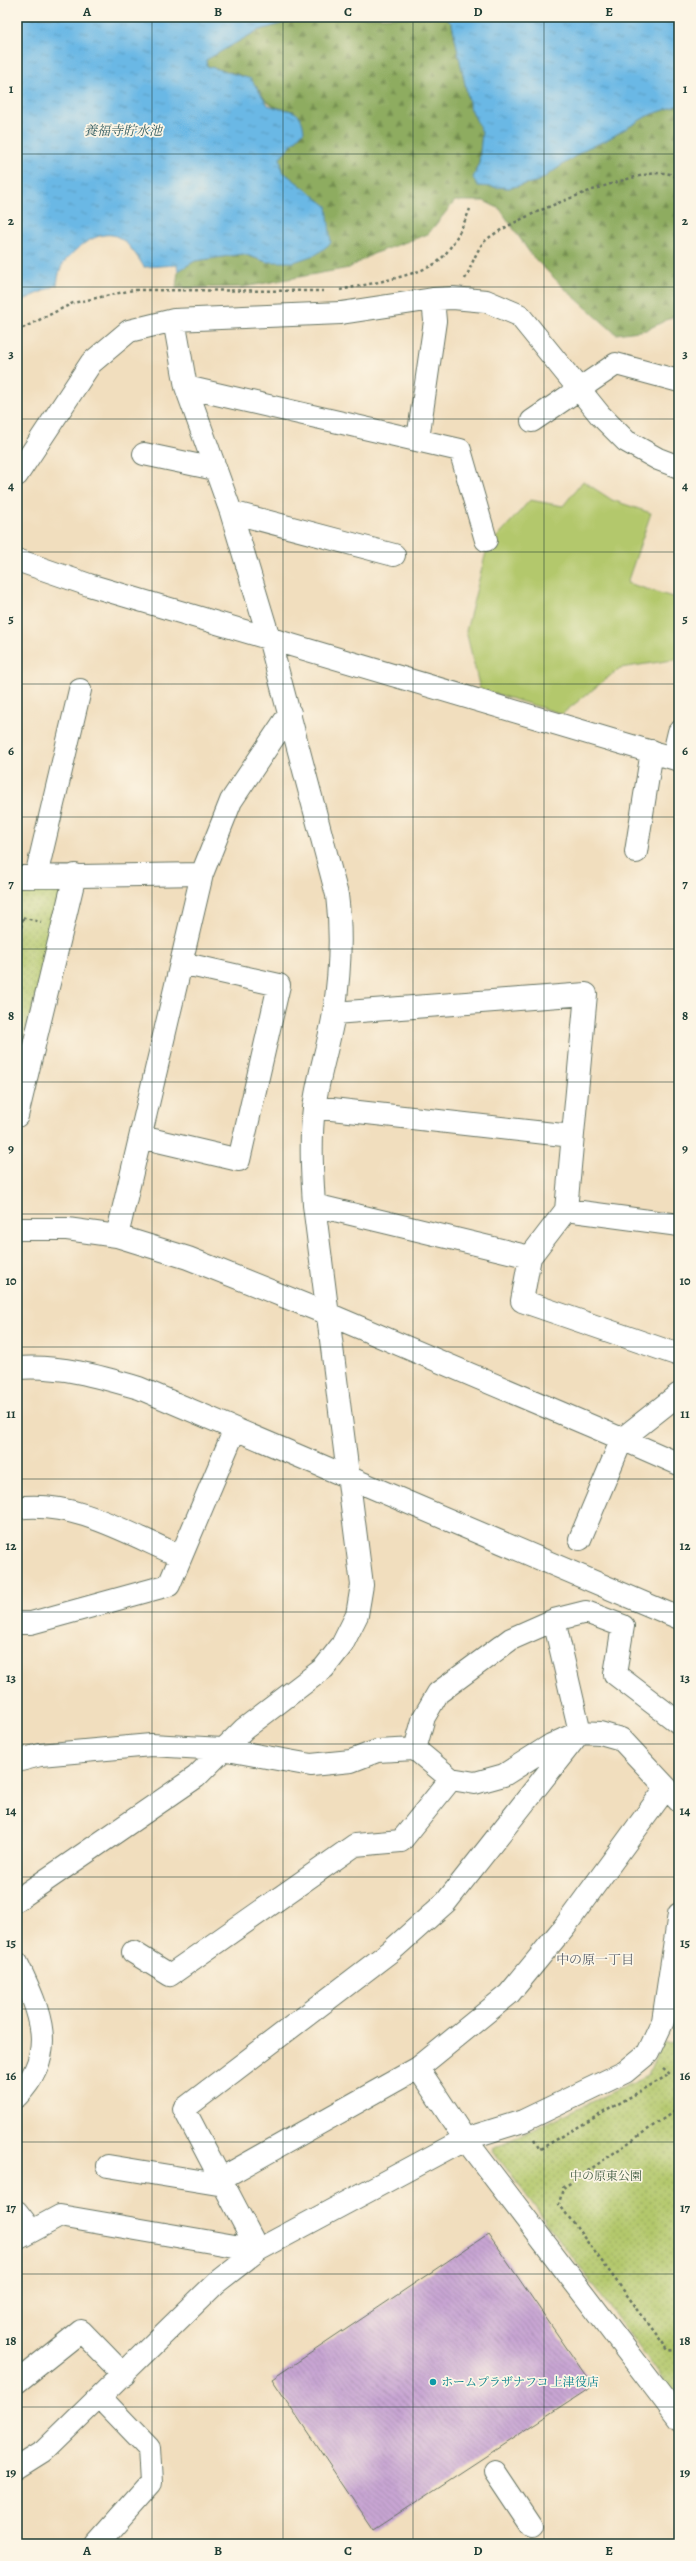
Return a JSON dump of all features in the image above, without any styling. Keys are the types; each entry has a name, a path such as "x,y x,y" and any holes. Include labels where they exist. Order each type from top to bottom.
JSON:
{"street":[{"path":"418,439 434,321 443,298"},
{"path":"17,475 91,363 129,331 174,320 341,313 443,298 486,301 519,315 600,415 626,440 658,459 679,467"},
{"path":"17,1900 196,1777 244,1728 324,1668 342,1645 357,1614 362,1585 314,1205 311,1151 314,1107 334,1013 340,967 337,895 269,638 231,512 186,387 174,320"},
{"path":"532,421 616,364 679,381"},
{"path":"186,387 418,439 460,450 486,540"},
{"path":"144,454 215,469"},
{"path":"231,512 394,554"},
{"path":"17,560 89,585 676,758 679,732"},
{"path":"80,690 27,876 202,874"},
{"path":"116,1236 141,1137 202,874 231,801 290,713"},
{"path":"636,852 652,751"},
{"path":"17,1116 25,1050 75,875"},
{"path":"141,1137 239,1160 279,985 181,963"},
{"path":"334,1013 586,994 566,1210 530,1257 522,1301 679,1355"},
{"path":"314,1107 572,1136"},
{"path":"314,1205 530,1257"},
{"path":"566,1210 679,1225"},
{"path":"17,1229 67,1228 116,1236 188,1258 328,1314 679,1464"},
{"path":"17,1368 40,1366 88,1373 139,1388 679,1618"},
{"path":"580,1539 622,1439 679,1394"},
{"path":"17,1623 31,1623 169,1585 235,1429"},
{"path":"17,1508 33,1506 76,1512 180,1556"},
{"path":"415,1749 424,1717 438,1693 511,1639 554,1620 586,1612 623,1626 615,1674 679,1722"},
{"path":"554,1620 580,1732"},
{"path":"17,1761 40,1755 151,1745 222,1749 311,1765 351,1761 377,1751 415,1749 451,1779 475,1782 504,1775 551,1745 580,1732 600,1732 621,1739 673,1794 510,1994 418,2068 223,2182 108,2166"},
{"path":"258,2250 184,2109 391,1951 446,1902 580,1732"},
{"path":"133,1952 170,1975 355,1845 401,1840 451,1779"},
{"path":"20,2460 44,2451 124,2375 217,2282 258,2250 465,2139 530,2117 625,2072 648,2053 663,2021 679,1914"},
{"path":"17,1963 36,2003 44,2037 37,2069 17,2096"},
{"path":"418,2068 465,2139 679,2419"},
{"path":"17,2212 24,2234 60,2216 258,2250"},
{"path":"17,2382 81,2331 124,2375"},
{"path":"97,2544 151,2483 149,2448 100,2397"},
{"path":"495,2472 531,2526"}],"path":[{"path":"443,298 483,244 501,229 535,212 631,178 664,173 679,177"},
{"path":"334,291 408,275 441,260 462,230 470,209"},
{"path":"17,331 73,303 133,290 327,291"},
{"path":"17,916 41,922 40,928"},
{"path":"17,945 23,918"},
{"path":"679,2108 562,2188 559,2204 668,2350 679,2351"}],"green space":[{"path":"304,17 445,17 452,24 470,107 482,132 479,163 475,170 478,186 509,188 539,181 587,148 605,141 647,116 679,105 679,314 646,330 616,334 565,289 532,256 500,209 484,201 455,201 428,234 373,254 349,268 244,287 176,288 178,271 195,261 243,254 267,262 327,206 282,171 280,157 304,131 294,111 281,108 267,102 254,83 242,76 207,66 206,59 257,31"},
{"path":"583,481 612,500 651,513 627,583 679,599 679,659 620,668 562,714 480,689 466,631 487,548 530,500 563,506"},
{"path":"53,885 61,894 24,1043 17,1041 17,887"},
{"name":"中の原東公園","path":"679,2042 679,2401 492,2149 648,2075 661,2043"}],"water":[{"name":"養福寺貯水池","path":"17,17 304,17 257,31 206,60 207,66 251,79 268,105 292,111 300,117 304,131 280,157 282,171 327,206 331,243 317,254 294,262 267,262 243,254 195,261 178,271 177,265 144,267 122,239 112,235 98,236 78,248 67,259 62,266 57,285 17,303"},
{"path":"445,17 679,17 679,105 647,116 605,141 587,148 539,181 509,188 478,186 473,178 479,163 482,132 470,107 452,24"}],"building":[{"name":"ホームプラザナフコ 上津役店","path":"488,2234 593,2386 373,2530 272,2379"}],"place":[{"name":"ホームプラザナフコ 上津役店","path":"433,2382"}],"district":[{"name":"中の原一丁目","path":"595,1959"}]}
